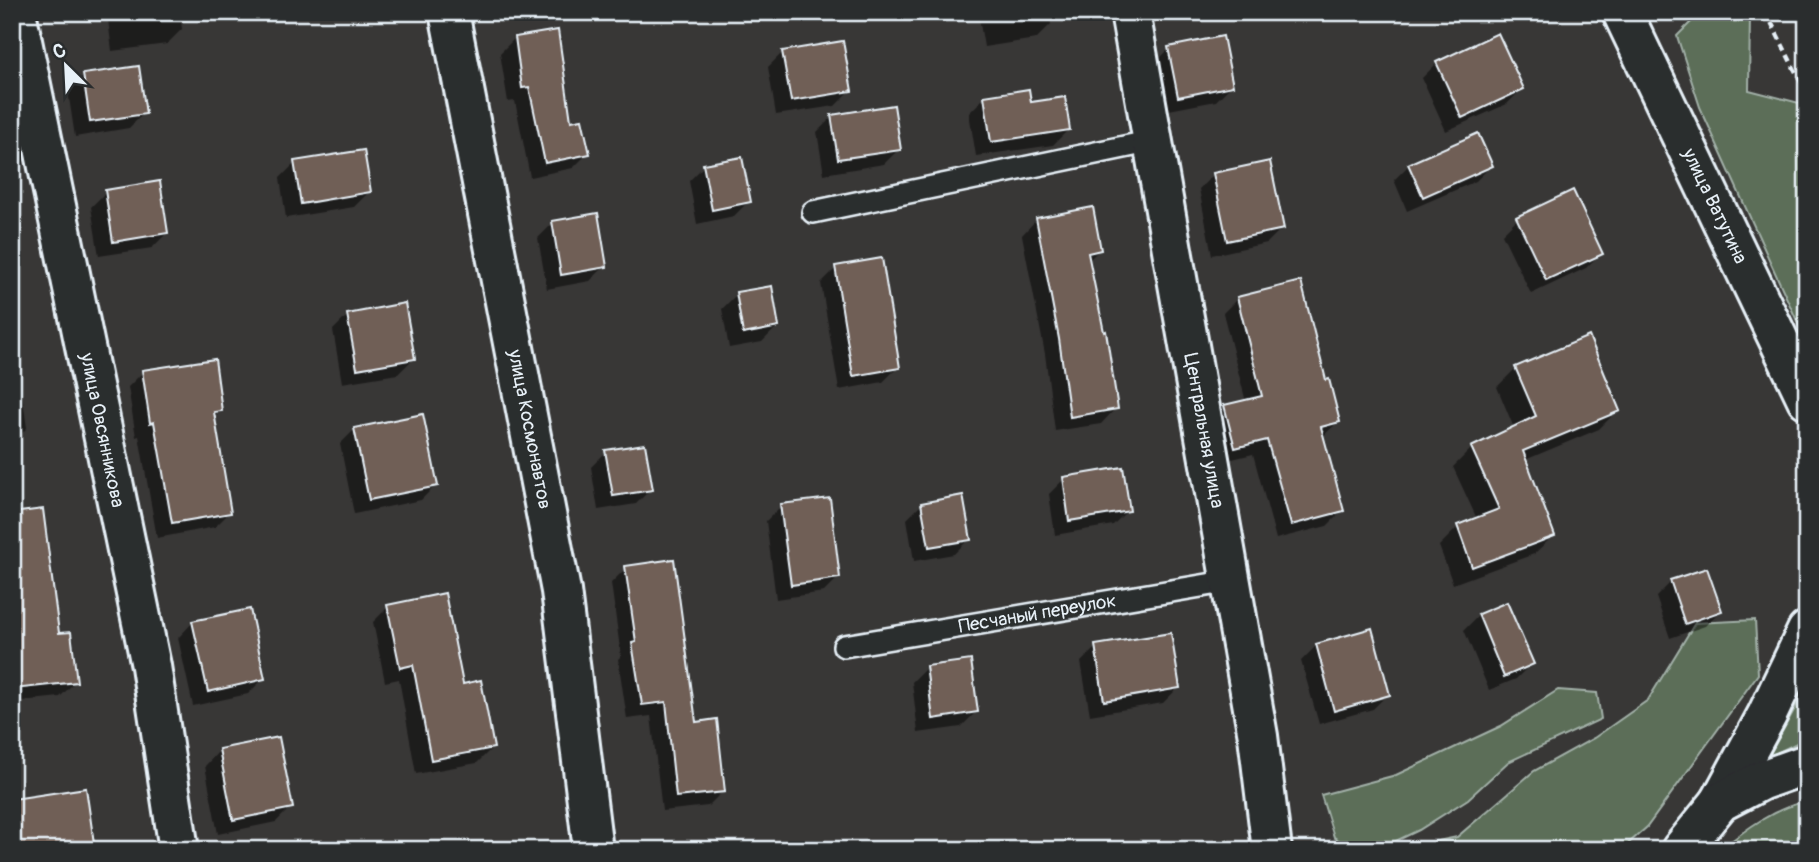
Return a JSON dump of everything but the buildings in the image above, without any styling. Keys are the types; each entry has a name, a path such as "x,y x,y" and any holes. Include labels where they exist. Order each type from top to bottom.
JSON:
{"street":[{"name":"улица Овсянникова","path":"16,12 150,666 179,850"},
{"name":"улица Космонавтов","path":"449,12 561,592 593,850"},
{"name":"Центральная улица","path":"1130,12 1258,736 1272,850"},
{"name":"улица Ватутина","path":"1622,12 1807,399"},
{"path":"1681,850 1720,802 1767,715 1807,631"},
{"path":"1720,802 1762,780 1807,764"}],"lane":[{"path":"813,212 1153,141"},
{"name":"Песчаный переулок","path":"844,646 1231,581"}],"path":[{"path":"1766,12 1807,94"}],"green space":[{"path":"1701,12 1750,12 1749,90 1807,105 1807,343 1700,107 1677,36"},
{"path":"1755,620 1758,674 1647,827 1621,850 1395,850 1457,837 1534,771 1594,738 1648,700 1695,623"},
{"path":"1807,684 1807,738 1768,757 1803,694"},
{"path":"1558,690 1597,693 1601,719 1508,762 1468,799 1419,830 1377,850 1353,850 1334,837 1321,795 1396,775 1501,726"},
{"path":"1807,801 1807,850 1720,850 1761,820"},
{"path":"1227,841 1227,850 1169,850"}]}
